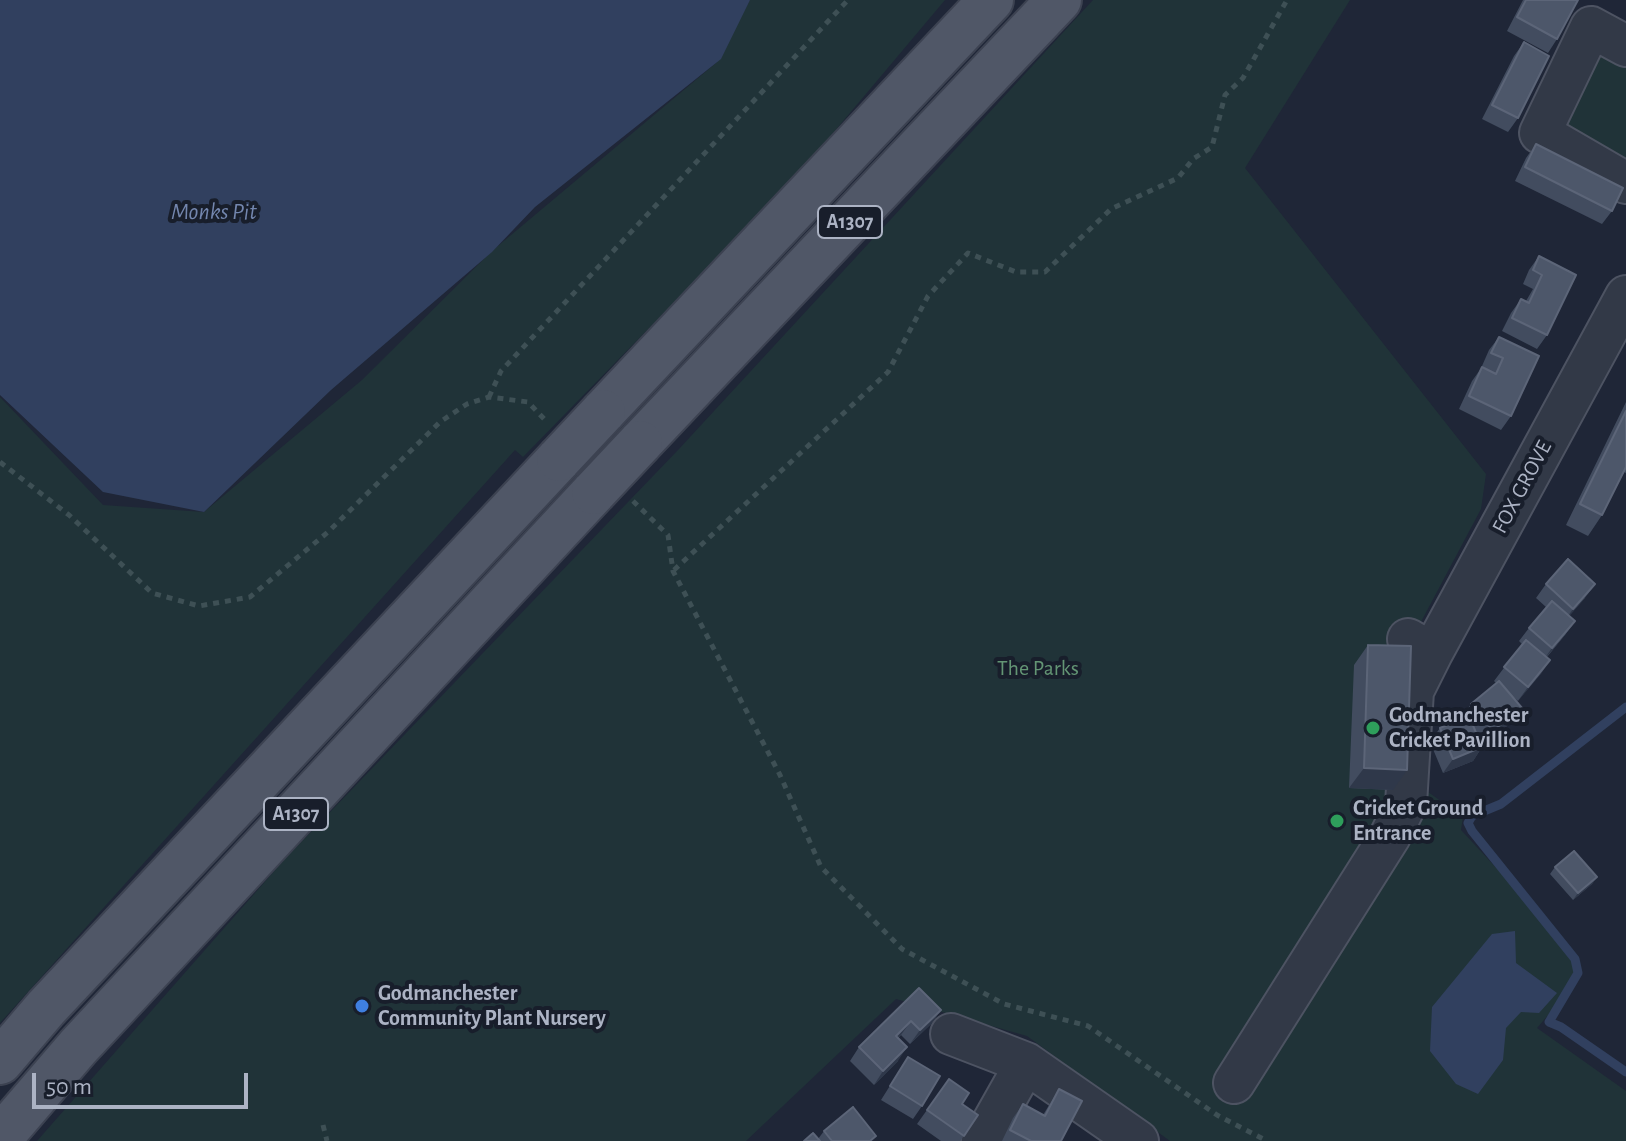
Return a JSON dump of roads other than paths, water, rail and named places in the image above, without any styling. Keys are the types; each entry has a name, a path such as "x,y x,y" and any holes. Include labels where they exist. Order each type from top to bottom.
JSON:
{"main road":[{"name":"A1307","path":"0,1062 555,442 603,412 991,0"},
{"name":"A1307","path":"0,1138 78,1047 610,494 640,443 1059,0"}],"street":[{"path":"1626,46 1591,27 1540,133 1626,183"},
{"name":"FOX GROVE","path":"1234,1083 1390,836 1406,804 1413,691 1420,646 1626,296"},
{"path":"951,1034 1026,1063 1138,1141"},
{"path":"982,1141 1026,1063"}],"water":[{"name":"Monks Pit","path":"0,0 750,0 721,59 535,207 492,252 331,390 204,512 103,492 0,395"},
{"path":"1515,931 1516,963 1557,993 1539,1013 1521,1012 1506,1028 1503,1060 1478,1094 1456,1084 1430,1051 1432,1007 1492,934"}],"waterway":[{"path":"1626,707 1501,804 1472,816 1468,823 1575,959 1578,973 1549,1022 1626,1072"}],"place":[{"name":"Godmanchester Cricket Pavillion","path":"1373,728"},
{"name":"Cricket Ground Entrance","path":"1337,821"},
{"name":"Godmanchester Community Plant Nursery","path":"362,1006"}],"park label":[{"name":"The Parks","path":"1038,668"}]}
